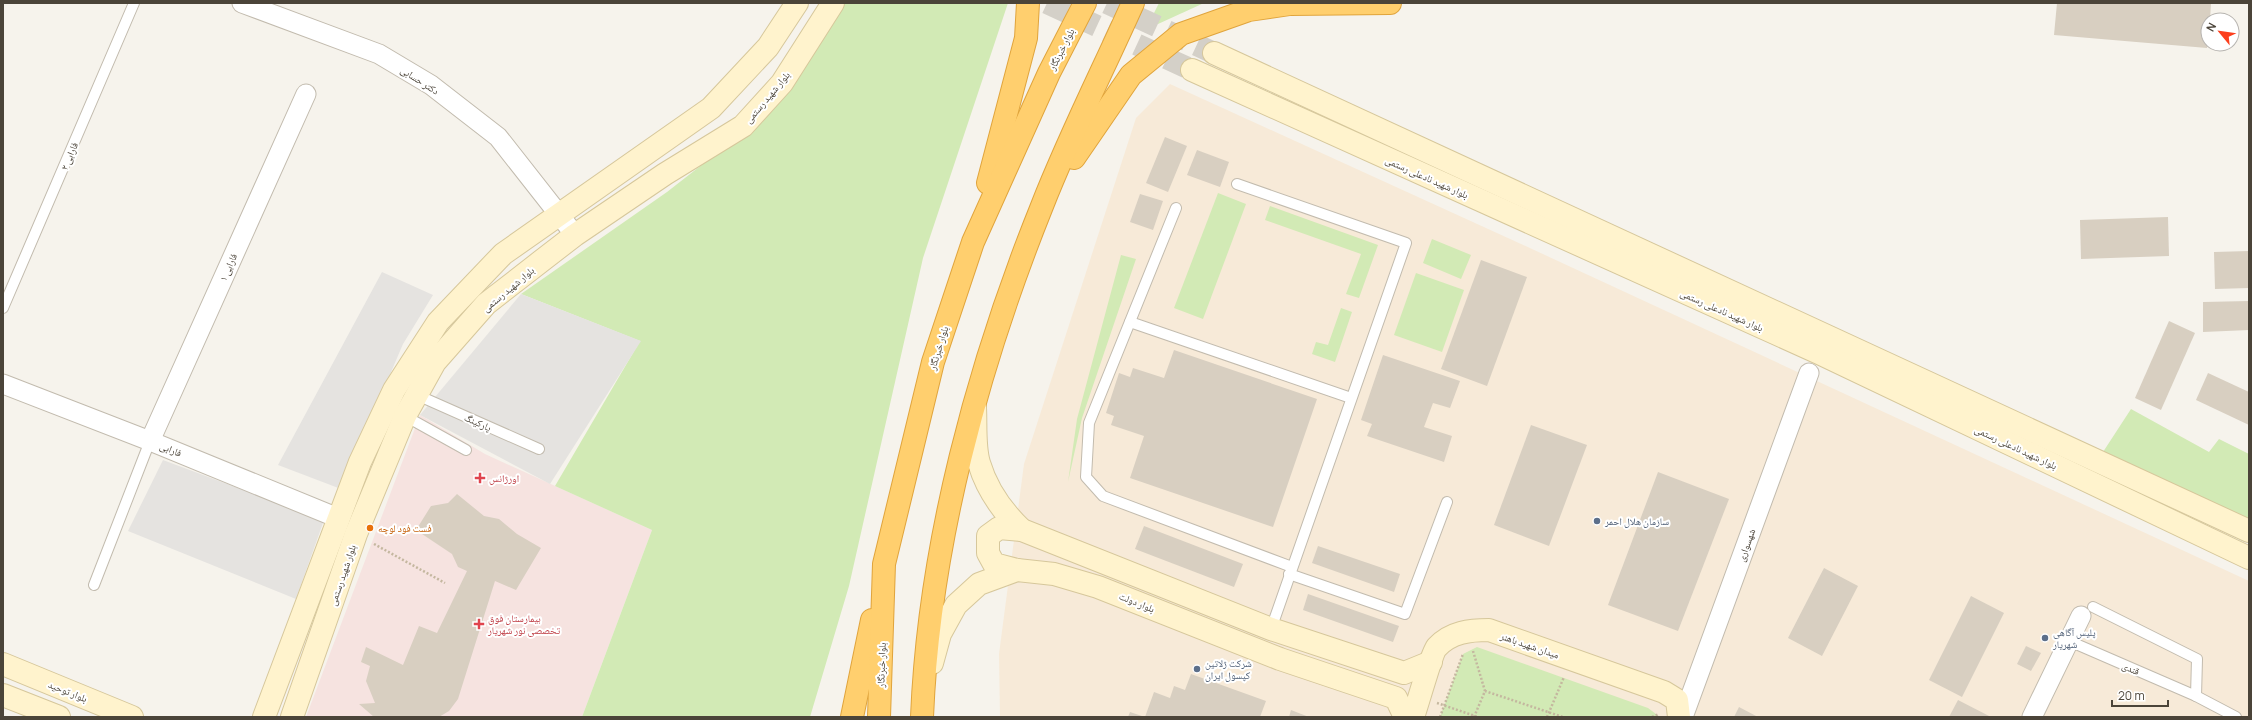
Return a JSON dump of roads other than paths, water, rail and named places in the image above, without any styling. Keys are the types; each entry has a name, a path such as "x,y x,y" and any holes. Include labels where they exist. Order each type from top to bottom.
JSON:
{"highway":[{"path":"973,242 1026,38 1028,3"},
{"name":"بلوار خبرنگار","path":"879,717 884,564 933,362 973,242 1049,73 1085,3"},
{"path":"923,708 934,600 947,516 975,408 1003,310 1042,205 1133,3"},
{"path":"1042,205 1131,75 1181,34 1249,10 1290,4 1390,3"},
{"path":"852,717 884,564"}],"main road":[{"path":"264,717 360,462 394,390 438,322 503,254 710,108 768,47 797,3"},
{"name":"بلوار شهید رستمی","path":"292,717 356,534 405,416 435,362 486,304 575,235 665,174 743,126 782,83 832,3"},
{"name":"بلوار شهید نادعلی رستمی","path":"1214,53 2249,531"},
{"name":"بلوار شهید نادعلی رستمی","path":"1192,70 1819,353 2249,558"},
{"path":"975,408 979,463 995,500 1005,513 1022,530"},
{"path":"1017,570 994,564 988,553 988,536 999,528 1022,530 1271,628 1404,673 1431,662"},
{"name":"بلوار دولت","path":"923,708 940,634 956,605 979,584 1017,570 1054,574 1098,587 1280,659 1396,698 1405,717"},
{"name":"میدان شهید باهنر","path":"1413,717 1436,648 1457,634 1470,630 1489,630 1567,668 1664,692 1676,700 1679,717"},
{"name":"بلوار توحید","path":"3,664 132,717"},
{"path":"3,695 59,717"}],"street":[{"name":"دکتر حسابی","path":"242,3 379,54 431,85 498,137 575,235"},
{"name":"فارابی ۱","path":"150,441 306,94"},
{"name":"شهسواری","path":"1683,717 1810,373"},
{"name":"فارابی","path":"3,384 150,441 338,518"},
{"path":"2032,717 2069,641 2087,611"}],"lane":[{"name":"فارابی ۲","path":"3,308 134,3"},
{"path":"1237,184 1406,242 1271,628"},
{"path":"1176,208 1089,423 1086,477 1103,496 1291,571 1405,614 1447,502"},
{"path":"1130,322 1351,398"},
{"name":"پارکینگ","path":"417,395 539,449"},
{"path":"405,416 466,450"},
{"path":"94,585 150,441"},
{"path":"2087,611 2197,659 2196,696"},
{"name":"قندی","path":"2069,641 2196,696 2236,717"}],"tunnel":[{"path":"1047,3 1192,70"},
{"path":"1107,3 1214,53"}],"place":[{"name":"اورژانس","path":"480,478"},
{"name":"سازمان هلال احمر","path":"1597,521"},
{"name":"فست فود لوچه","path":"370,528"},
{"name":"بیمارستان فوق تخصصی نور شهریار","path":"479,624"},
{"name":"پلیس آگاهی شهریار","path":"2045,638"},
{"name":"شرکت ژلاتین کپسول ایران","path":"1197,669"}]}
